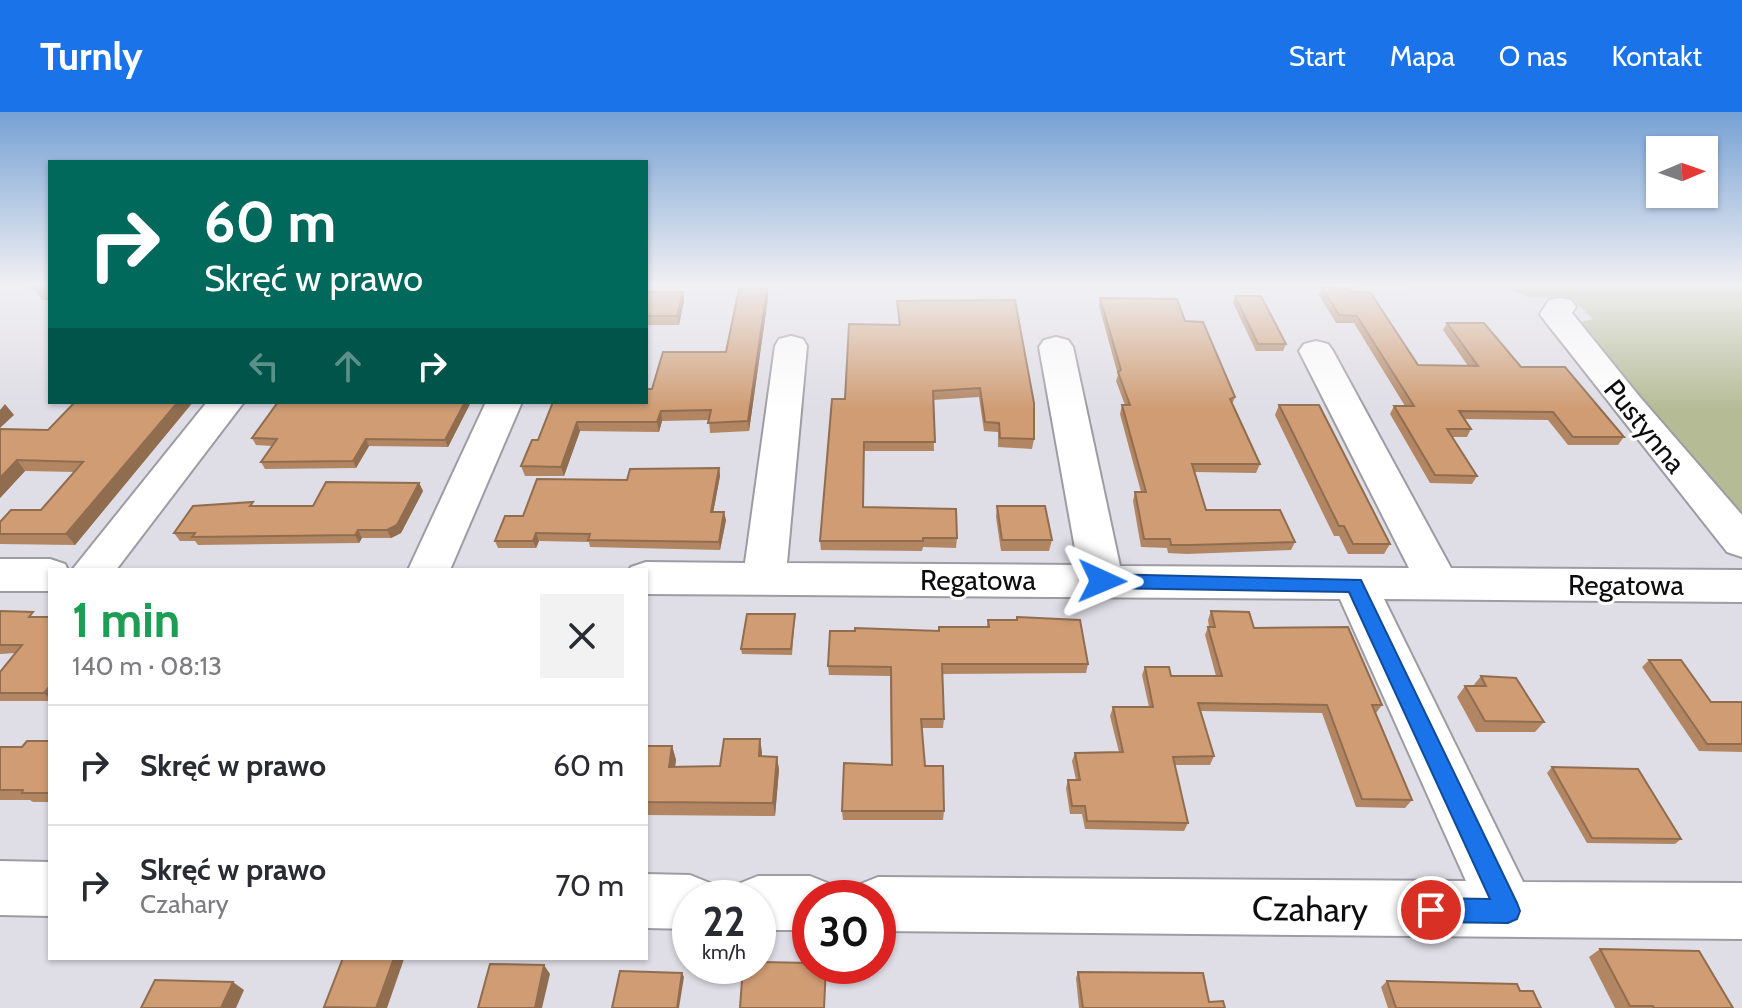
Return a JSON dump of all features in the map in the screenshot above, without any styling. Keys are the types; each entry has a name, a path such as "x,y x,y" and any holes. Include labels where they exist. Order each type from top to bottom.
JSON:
{"street":[{"name":"Pustynna","path":"1566,327 1626,404 1742,542"},
{"path":"764,579 791,346"},
{"path":"1056,347 1102,581"},
{"path":"1316,351 1439,585"},
{"path":"95,568 224,404"},
{"path":"430,568 503,404"},
{"path":"0,575 48,575"},
{"name":"Regatowa","path":"648,578 1742,586"},
{"path":"1355,585 1508,911"},
{"path":"0,888 48,889"},
{"path":"648,901 672,902"},
{"name":"Czahary","path":"896,904 1742,911"}],"green space":[{"path":"1580,327 1742,327 1742,519"}],"building":[{"path":"731,327 762,327 748,421 708,423 711,410 661,411 657,422 577,422 561,467 521,466 532,440 538,440 552,404 648,404 648,389 652,389 663,352 726,352"},
{"path":"849,327 1020,327 1034,403 1034,439 1000,438 999,423 985,422 980,388 933,391 935,442 864,442 863,507 956,509 957,538 820,541 832,399 845,399"},
{"path":"1108,327 1205,327 1235,397 1230,399 1260,464 1192,464 1206,510 1280,510 1295,542 1171,545 1170,539 1144,539 1135,492 1146,492 1122,405 1130,405 1118,372 1121,370"},
{"path":"1250,327 1277,327 1286,344 1258,344"},
{"path":"1364,327 1393,327 1418,365 1478,366 1450,327 1487,327 1521,367 1565,367 1624,437 1573,437 1553,412 1459,411 1471,429 1447,429 1477,476 1435,475 1394,406 1414,406"},
{"path":"73,404 176,404 66,534 0,534 0,522 11,510 41,510 83,462 17,460 0,478 0,429 48,430"},
{"path":"277,404 464,404 445,440 366,439 353,461 261,462 277,439 252,438"},
{"path":"1279,405 1319,405 1390,544 1353,544 1344,526 1339,526"},
{"path":"719,468 711,512 724,512 719,542 588,540 590,534 536,533 533,541 495,541 505,516 523,516 537,479 627,480 630,469"},
{"path":"326,482 419,483 397,525 387,530 358,530 355,535 192,537 195,533 174,533 193,506 253,502 250,506 313,506"},
{"path":"997,506 1045,506 1052,540 1002,540"},
{"path":"0,611 33,612 29,617 48,617 48,688 44,693 0,693 0,672 22,645 0,645"},
{"path":"1211,611 1249,612 1254,628 1348,627 1382,705 1372,705 1412,800 1362,799 1327,705 1198,703 1214,756 1173,757 1188,823 1087,821 1085,806 1072,806 1068,780 1080,780 1075,753 1123,752 1113,707 1153,707 1145,667 1169,667 1171,676 1222,676 1208,627 1215,627"},
{"path":"747,614 795,614 791,649 741,649"},
{"path":"1017,617 1080,620 1088,664 942,664 944,719 921,719 925,766 943,766 944,811 842,811 844,763 892,765 891,667 828,666 830,631 855,631 855,628 939,631 939,627 989,627 988,620 1017,620"},
{"path":"1649,660 1681,660 1711,702 1742,702 1742,744 1707,744"},
{"path":"1481,676 1516,678 1544,722 1485,721 1465,686 1486,686"},
{"path":"724,739 760,739 759,756 777,757 773,803 648,802 648,746 672,746 669,767 720,766"},
{"path":"27,741 48,741 48,793 0,790 0,747 22,747"},
{"path":"1552,767 1638,769 1681,839 1592,838"},
{"path":"1600,949 1699,951 1733,1008 1630,1006"},
{"path":"342,960 393,960 376,1008 324,1007"},
{"path":"776,962 792,963 792,984 825,984 824,1008 740,1008 742,984 776,984"},
{"path":"490,964 544,965 535,1008 478,1008"},
{"path":"620,971 672,973 672,984 680,984 677,1008 612,1008"},
{"path":"1078,972 1203,973 1209,1002 1223,1001 1225,1008 1083,1008"},
{"path":"155,980 233,982 221,1008 141,1008"},
{"path":"1387,981 1517,984 1520,991 1533,991 1541,1008 1396,1008"}],"route":[{"path":"1102,581 1355,585 1508,911 1431,910"}]}
